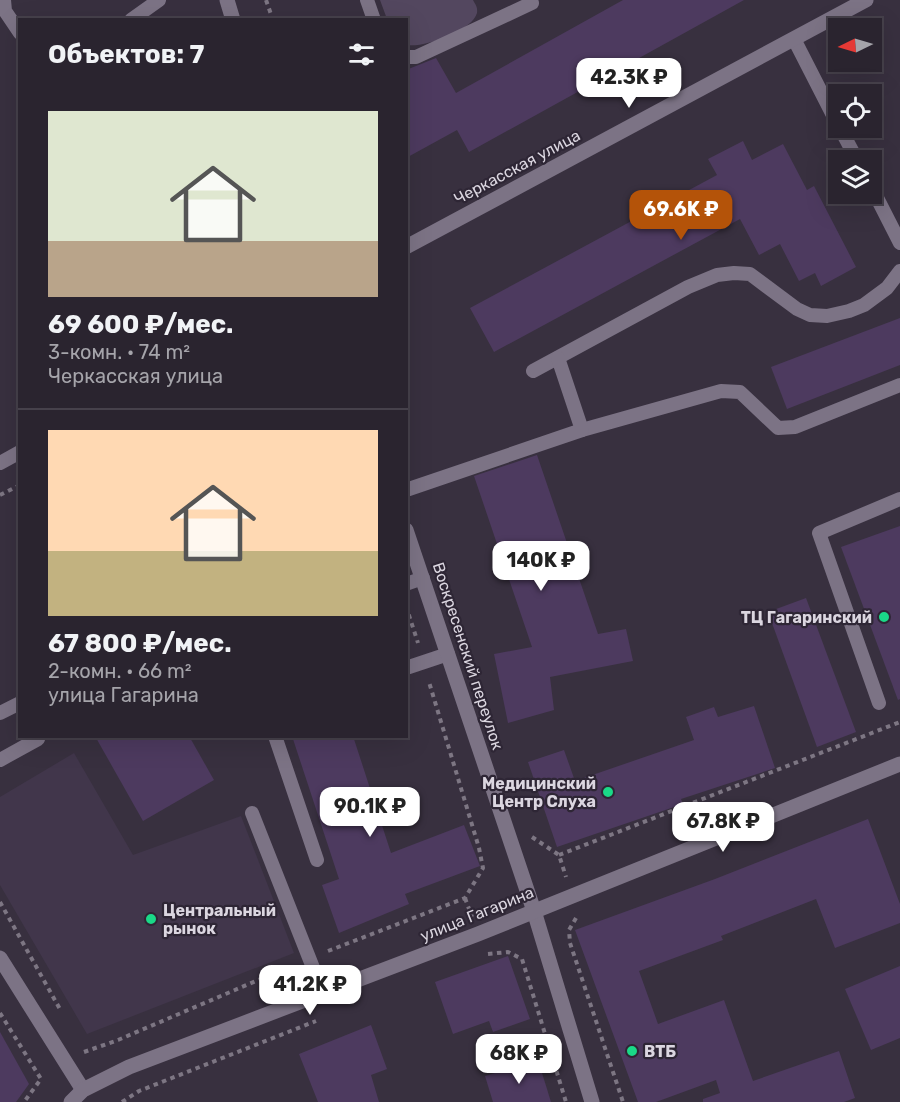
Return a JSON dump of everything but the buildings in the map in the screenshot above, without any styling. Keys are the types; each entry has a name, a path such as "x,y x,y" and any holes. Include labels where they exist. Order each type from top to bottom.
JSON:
{"street":[{"path":"226,0 232,18"},
{"name":"Черкасская улица","path":"408,246 866,0"},
{"name":"Воскресенский переулок","path":"408,536 534,911 592,1102"},
{"name":"улица Гагарина","path":"71,1102 83,1089 129,1067 478,934 900,764"},
{"path":"0,958 83,1089"}],"lane":[{"path":"4,0 5,10 18,30"},
{"path":"134,18 159,0"},
{"path":"367,0 373,18"},
{"path":"408,57 416,57 532,3"},
{"path":"794,39 828,105"},
{"path":"880,204 900,243"},
{"path":"533,371 688,287 717,275 750,274 797,309 810,315 827,316 849,311 864,304 887,288 900,271"},
{"path":"558,358 582,430"},
{"path":"408,489 582,430 721,391 740,392 778,428 795,427 900,386"},
{"path":"0,463 18,453"},
{"path":"879,703 819,533 900,499"},
{"path":"408,583 423,578"},
{"path":"408,667 448,654"},
{"path":"0,713 18,704"},
{"path":"276,738 317,860"},
{"path":"0,760 38,739"},
{"path":"252,813 323,993"}],"path":[{"path":"266,0 272,18"},
{"path":"0,495 18,486"},
{"path":"81,1053 118,1040 310,958 465,898 483,868 408,612"},
{"path":"559,855 900,722"},
{"path":"465,898 484,954 508,952 522,959 566,1102"},
{"path":"0,902 62,1013"},
{"path":"0,1013 41,1078 24,1102"},
{"path":"122,1102 139,1091 317,1020"}],"shaded area":[{"path":"380,0 473,0 477,7 473,20 466,26 446,37 424,44 408,45 408,18 387,18"},
{"name":"Центральный рынок","path":"74,753 133,855 241,816 294,953 87,1034 0,885 0,797"}],"place":[{"name":"ТЦ Гагаринский","path":"884,617"},
{"name":"Медицинский Центр Слуха","path":"608,792"},
{"name":"Центральный рынок","path":"151,919"},
{"name":"ВТБ","path":"632,1051"}]}
